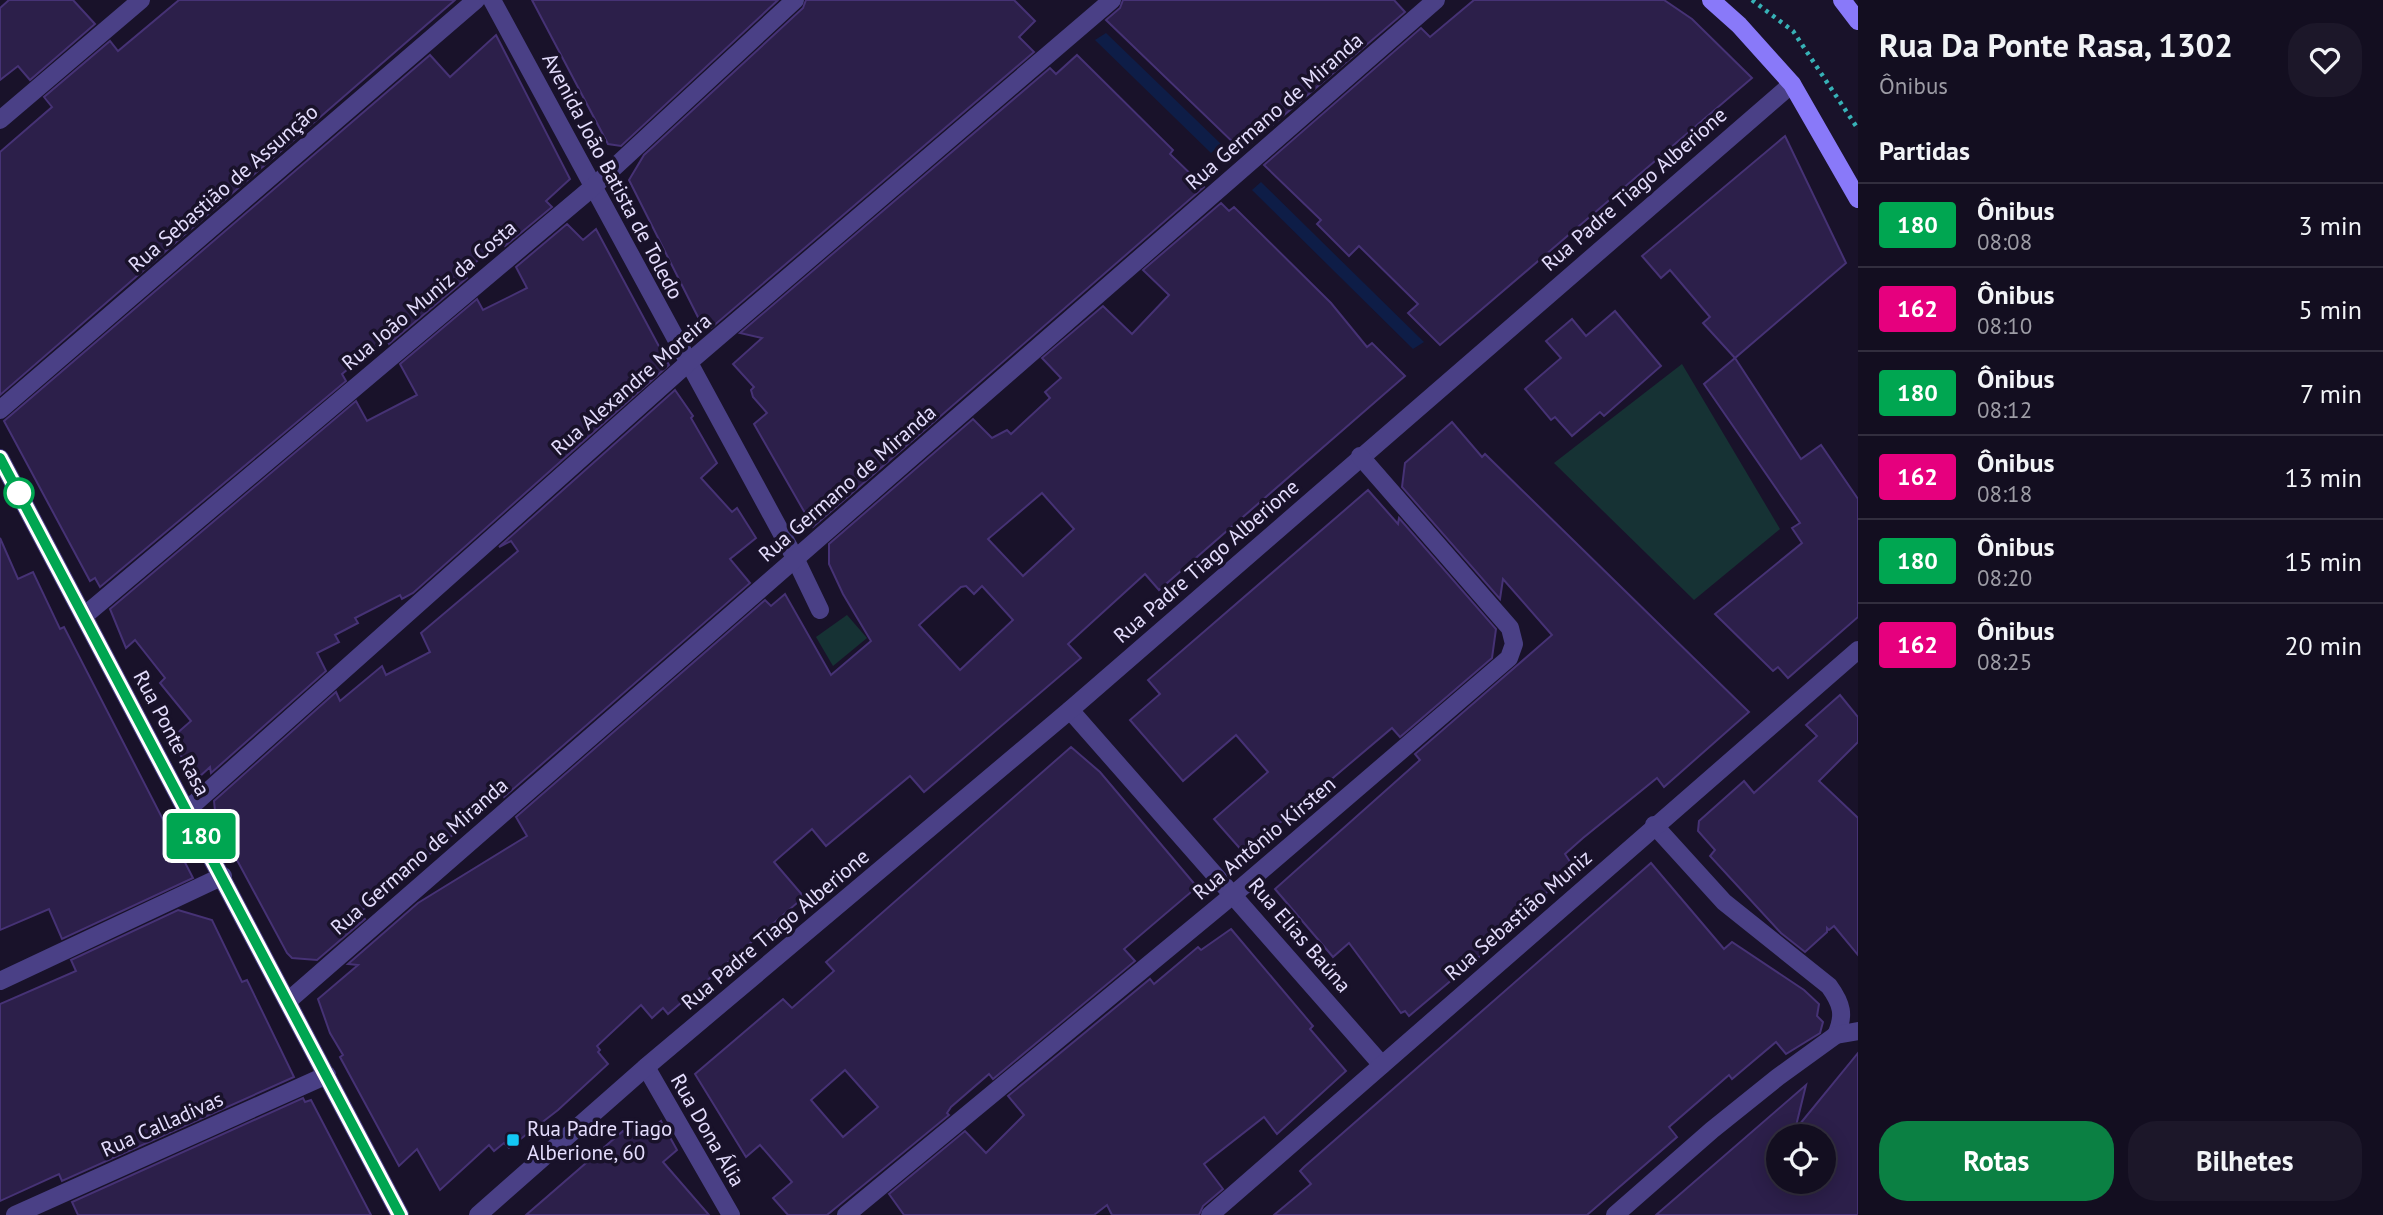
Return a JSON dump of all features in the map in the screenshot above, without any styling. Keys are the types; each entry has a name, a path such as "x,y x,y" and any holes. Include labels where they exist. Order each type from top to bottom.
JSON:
{"main road":[{"path":"1711,0 1739,25 1792,84 1858,200"},
{"path":"1842,0 1858,21"}],"street":[{"path":"0,120 141,0"},
{"name":"Rua Sebastião de Assunção","path":"0,410 476,0"},
{"name":"Avenida João Batista de Toledo","path":"492,0 795,558 820,610"},
{"name":"Rua João Muniz da Costa","path":"84,616 593,187 795,0"},
{"name":"Rua Alexandre Moreira","path":"187,810 688,363 1112,0"},
{"name":"Rua Germano de Miranda","path":"288,1001 1436,0"},
{"name":"Rua Padre Tiago Alberione","path":"478,1215 646,1067 1070,710 1792,84"},
{"name":"Rua Antônio Kirsten","path":"846,1215 1234,894 1509,658 1514,644 1510,628 1360,456"},
{"name":"Rua Ponte Rasa","path":"0,458 400,1215"},
{"name":"Rua Sebastião Muniz","path":"1210,1215 1654,825 1858,650"},
{"name":"Rua Elias Baúna","path":"1070,710 1382,1065"},
{"path":"1654,825 1724,902 1829,986 1841,1002 1842,1020 1836,1035"},
{"path":"0,981 223,876"},
{"path":"1615,1215 1712,1130 1836,1035 1858,1031"},
{"name":"Rua Dona Ália","path":"646,1067 731,1215"},
{"name":"Rua Calladivas","path":"15,1215 327,1075"}],"path":[{"path":"1752,0 1793,32 1858,129"}],"green space":[{"path":"1682,364 1780,529 1694,600 1554,463"},
{"path":"847,615 867,638 833,666 816,637"}],"water":[{"path":"1106,33 1221,144 1211,153 1095,40"},
{"path":"1261,182 1424,342 1413,349 1252,190"}],"building":[{"path":"9,0 73,0 95,24 30,80 18,66 0,80 0,8"},
{"path":"179,0 455,0 0,395 0,152 52,107 44,97 110,41 118,51"},
{"path":"532,0 778,0 621,146 608,144"},
{"path":"806,0 1014,0 1035,21 1019,37 1034,52 711,328 703,327 629,180 644,155 803,8"},
{"path":"1123,0 1394,0 1405,12 1242,151 1106,20 1120,8"},
{"path":"1474,0 1664,0 1692,19 1752,78 1440,345 1408,313 1418,304 1359,246 1349,256 1317,224 1321,220 1264,165 1421,28 1430,37"},
{"path":"496,35 570,179 546,201 552,207 505,246 502,240 464,272 467,278 389,344 386,338 342,374 346,381 100,587 95,578 90,581 4,421 430,55 450,77"},
{"path":"1077,55 1173,150 1170,154 1204,187 813,527 754,424 767,413 753,397 751,390 754,387 733,364 762,338 740,333 1050,68 1056,74"},
{"path":"1785,136 1846,263 1735,358 1703,323 1710,317 1670,270 1661,278 1642,256"},
{"path":"1221,203 1229,211 1234,207 1331,303 1367,347 1372,343 1405,376 1159,590 1145,574 1068,644 1081,658 924,792 910,776 826,846 812,829 774,862 804,897 668,1014 663,1008 652,1018 641,1005 597,1046 600,1050 598,1052 608,1064 558,1110 509,1148 504,1143 494,1151 489,1145 440,1190 417,1149 399,1166 340,1057 343,1055 330,1033 318,999 358,965 348,964 418,903 527,836 516,817 765,600 771,606 785,594 831,675 871,641 829,564 829,544 973,419 992,438 1007,430 1011,434 1050,398 1045,392 1061,378 1042,358 1103,306 1132,334 1169,295 1143,270","holes":["1042,493 1074,529 1023,576 988,539","966,586 974,594 982,586 1013,620 960,670 919,625 961,587"]},
{"path":"567,224 583,240 596,229 669,365 413,593 402,599 400,595 355,618 358,623 335,635 339,642 317,653 326,671 211,773 210,767 198,778 178,752 182,749 175,735 191,721 160,683 165,678 135,640 126,648 110,609 356,401 367,421 417,395 400,364 477,299 483,310 527,288 516,267"},
{"path":"1615,311 1661,366 1604,416 1600,412 1572,436 1555,417 1551,420 1525,389 1561,358 1546,341 1572,319 1586,336"},
{"path":"1735,358 1801,459 1821,445 1858,499 1858,617 1788,678 1778,667 1773,671 1715,614 1802,543 1792,528 1800,523 1704,384"},
{"path":"675,390 693,416 691,418 717,463 701,478 732,512 737,508 756,538 730,559 750,583 504,797 502,794 360,912 365,919 317,960 292,958 216,821 214,801 336,692 340,701 382,666 386,675 430,652 421,633 518,551 511,541 499,547"},
{"path":"1452,422 1482,457 1485,454 1749,712 1664,787 1657,778 1565,854 1574,868 1516,920 1518,924 1409,1016 1405,1011 1401,1013 1349,943 1333,957 1275,889 1420,760 1415,754 1552,635 1503,579 1500,599 1402,487 1405,463"},
{"path":"1368,490 1398,524 1399,518 1496,629 1492,658 1400,737 1392,728 1244,853 1214,819 1268,772 1236,735 1183,781 1130,720 1160,694 1148,680"},
{"path":"0,538 18,579 33,572 60,629 64,627 193,878 62,939 49,909 0,930"},
{"path":"1840,695 1858,717 1858,742 1819,781 1858,818 1858,955 1834,926 1829,930 1827,928 1827,932 1805,952 1781,933 1710,856 1715,850 1698,831 1699,821 1744,781 1754,793 1817,736 1806,725"},
{"path":"1071,747 1100,772 1197,887 1124,949 1135,961 993,1079 989,1074 951,1107 947,1113 949,1115 827,1215 788,1215 773,1198 792,1182 760,1145 746,1157 695,1074 783,999 792,1008 834,971 826,962","holes":["845,1070 878,1107 843,1137 811,1100"]},
{"path":"1651,863 1724,949 1732,942 1804,990 1819,1004 1817,1016 1823,1022 1820,1033 1786,1054 1776,1042 1732,1079 1729,1075 1669,1127 1677,1137 1587,1215 1274,1215 1311,1184 1300,1171 1304,1167"},
{"path":"178,910 212,920 242,982 247,980 294,1077 62,1181 59,1174 0,1201 0,1004 76,971 71,960"},
{"path":"1231,929 1313,1026 1310,1029 1346,1071 1277,1134 1264,1117 1204,1164 1223,1189 1203,1206 1199,1215 1112,1215 1107,1205 1094,1215 904,1215 889,1194 965,1131 986,1153 1024,1115 1008,1096 1150,979 1154,984 1198,947 1201,950"},
{"path":"1858,1053 1858,1215 1656,1215 1806,1085 1796,1124 1766,1124 1766,1194 1836,1194 1836,1124 1800,1124"},
{"path":"303,1098 305,1102 311,1100 371,1215 78,1215 72,1202"},
{"path":"661,1121 677,1150 663,1162 709,1215 526,1215 623,1131 628,1137 635,1132 639,1137"}],"bus line":[{"name":"180","path":"0,458 400,1215"}],"place":[{"name":"Rua Padre Tiago Alberione, 60","path":"513,1140"}]}
